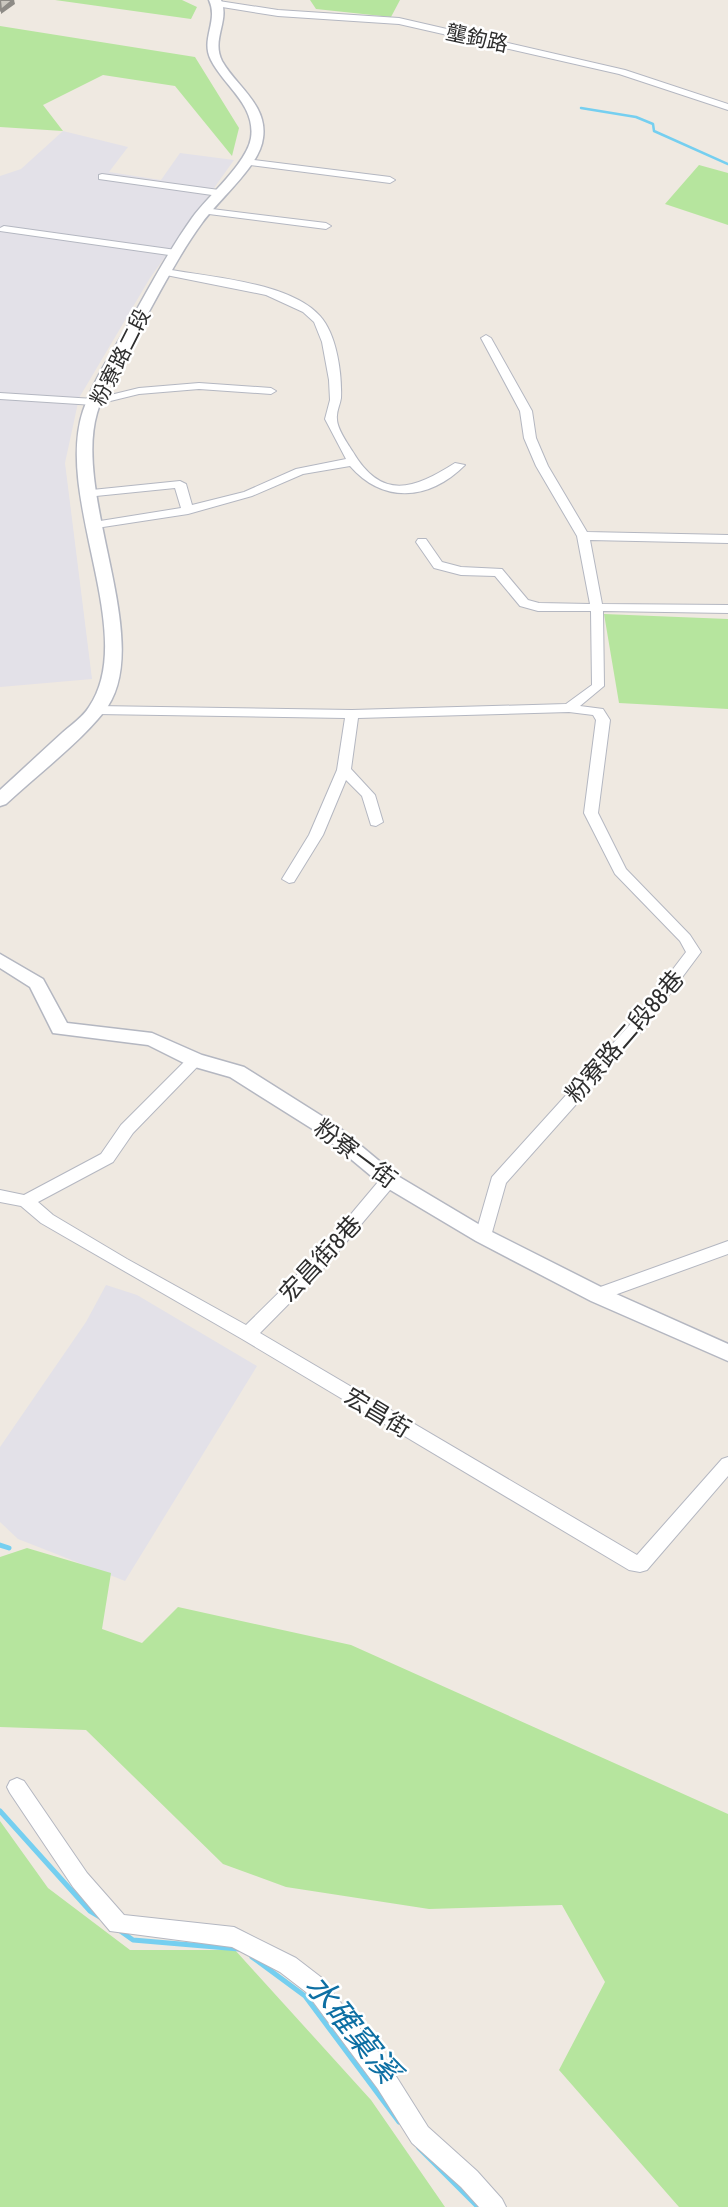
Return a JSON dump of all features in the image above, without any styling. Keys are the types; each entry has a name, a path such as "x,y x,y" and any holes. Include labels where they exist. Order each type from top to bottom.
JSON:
{"main road":[{"name":"粉寮路二段","path":"0,800 97,710 108,692 114,650 86,493 84,439 94,402 111,366 176,253 204,211 257,144 256,122 248,103 213,54 211,40 218,21 217,2"}],"street":[{"name":"壟鉤路","path":"217,2 278,13 399,21 622,72 728,107"},
{"path":"245,162 390,180"},
{"path":"102,177 219,194"},
{"path":"204,211 326,226"},
{"path":"4,229 176,253"},
{"path":"165,272 252,288 282,297 309,310 318,320 329,350 337,405 331,419 351,462 369,483 394,492 436,482 460,465"},
{"path":"486,338 526,411 530,438 583,536 597,608 598,687 569,708"},
{"path":"0,396 94,402 139,391 199,386 271,391"},
{"path":"94,526 188,510 248,494 300,471 351,462"},
{"path":"86,493 180,484 188,510"},
{"path":"583,536 728,539"},
{"path":"422,542 438,565 461,570 498,572 524,603 538,607 728,609"},
{"name":"粉寮路二段88巷","path":"97,710 352,714 569,708 598,712 603,720 591,814 620,871 685,938 694,953 640,1023 498,1181 483,1236"},
{"path":"289,879 316,835 344,770 352,714"},
{"path":"344,770 368,795 376,821"},
{"name":"粉寮一街","path":"0,960 37,983 60,1029 152,1039 195,1060 237,1072 329,1130 389,1180 483,1236 598,1295 728,1353"},
{"path":"26,1201 107,1158 127,1129 195,1060"},
{"name":"宏昌街8巷","path":"248,1334 321,1261 389,1180"},
{"name":"宏昌街","path":"0,1196 26,1201 47,1219 248,1334 636,1564 640,1564 667,1536 728,1464"},
{"path":"598,1295 728,1247"},
{"path":"17,1787 80,1880 118,1924 234,1937 288,1965 314,1986 386,2081 420,2135 469,2179 494,2207"}],"shaded area":[{"path":"63,131 128,147 109,172 161,180 180,153 234,160 150,278 79,398 65,463 92,679 0,687 0,176 21,169"},
{"path":"106,1285 137,1295 257,1366 125,1581 18,1539 0,1522 0,1447 86,1322"}],"green space":[{"path":"55,0 182,0 197,7 191,19"},
{"path":"310,0 400,0 391,17 316,9"},
{"path":"0,26 195,57 239,128 232,156 175,86 103,75 43,105 63,131 0,127"},
{"path":"699,165 728,173 728,225 665,204"},
{"path":"604,614 728,619 728,709 619,703"},
{"path":"27,1548 111,1573 102,1629 142,1643 178,1607 351,1645 728,1814 728,2207 679,2207 559,2070 605,1982 562,1905 429,1909 286,1887 223,1864 86,1730 0,1727 0,1557"},
{"path":"0,1821 48,1888 130,1950 235,1950 371,2100 445,2207 0,2207"}],"building":[{"path":"0,0 13,0 1,10"}],"waterway":[{"path":"581,108 636,117 653,124 654,131 728,164"},
{"path":"0,1545 9,1548"},
{"name":"水確窠溪","path":"0,1811 90,1911 100,1917"},
{"name":"水確窠溪","path":"119,1930 133,1940 239,1949"},
{"name":"水確窠溪","path":"252,1957 305,1996 399,2122"},
{"name":"水確窠溪","path":"419,2148 478,2207"}]}
